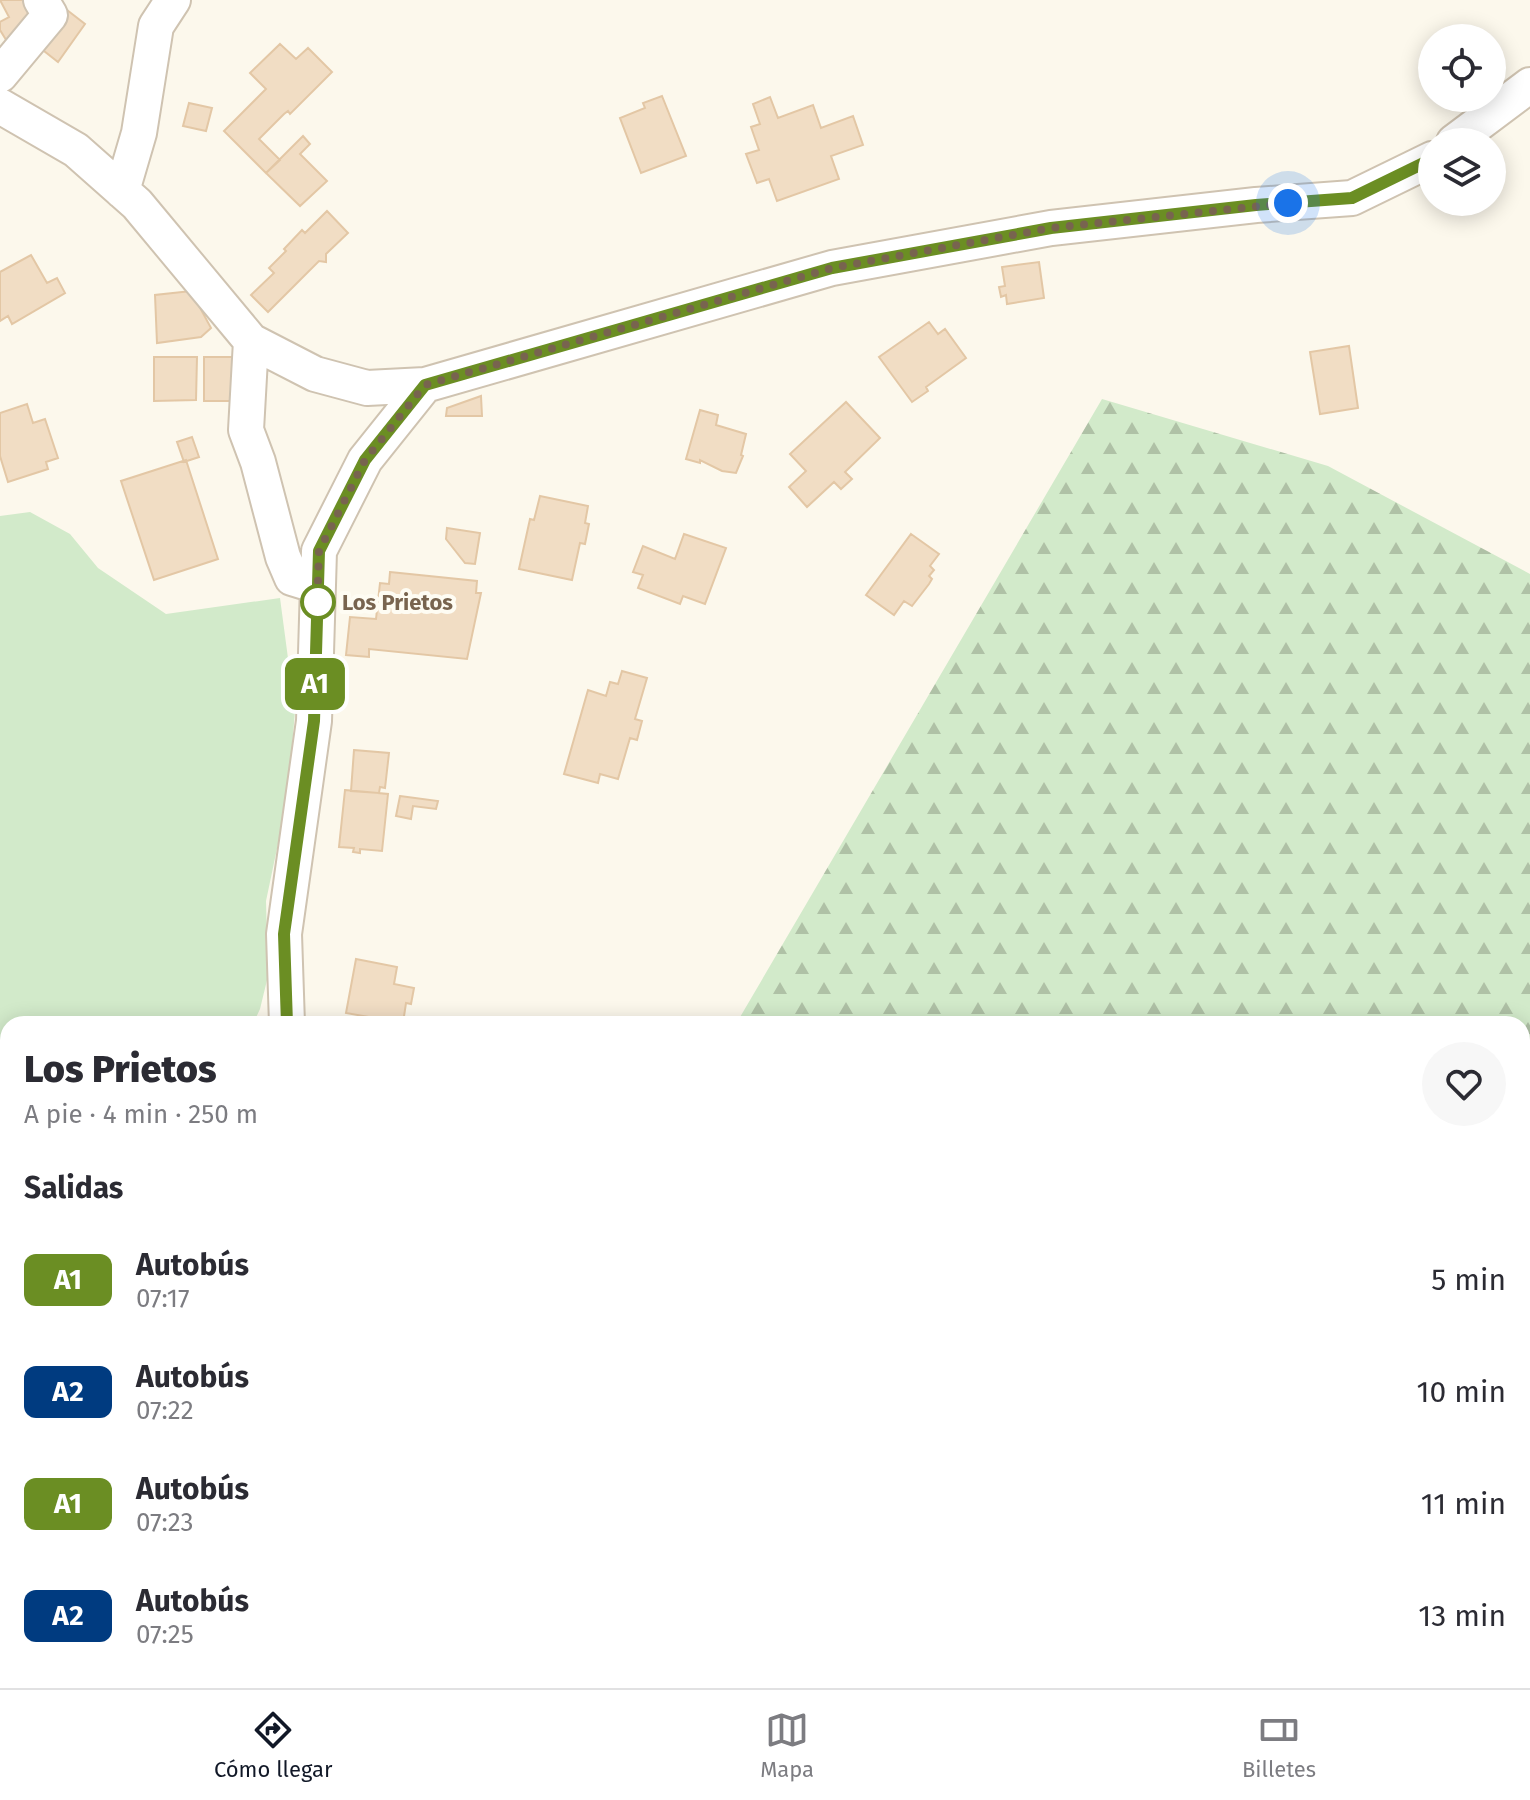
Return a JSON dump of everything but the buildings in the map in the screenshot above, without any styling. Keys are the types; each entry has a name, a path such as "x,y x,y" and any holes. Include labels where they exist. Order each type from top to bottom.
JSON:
{"street":[{"path":"0,75 50,15 41,0"},
{"path":"122,191 139,133 156,26 173,0"},
{"path":"1473,128 1530,85"},
{"path":"0,106 76,150 137,204 251,341 315,374 367,388 425,385 832,268 1051,228 1256,205 1352,198 1418,166"},
{"path":"251,341 246,430 292,578 318,586"},
{"path":"287,1016 284,934 314,721 319,551 365,460 425,385"}],"green space":[{"path":"1102,399 1328,466 1530,574 1530,1016 741,1016"},
{"path":"30,512 70,534 98,568 166,614 280,598 295,711 288,796 266,901 268,976 257,1016 0,1016 0,516"}],"bus line":[{"name":"A1","path":"287,1016 284,934 314,721 319,551 365,460 425,385 832,268 1051,228 1256,205 1352,198 1418,166"}],"place":[{"name":"Los Prietos","path":"318,602"}],"route":[{"path":"318,602 317,613 319,551 365,460 425,385 832,268 1051,228 1288,203"}]}
